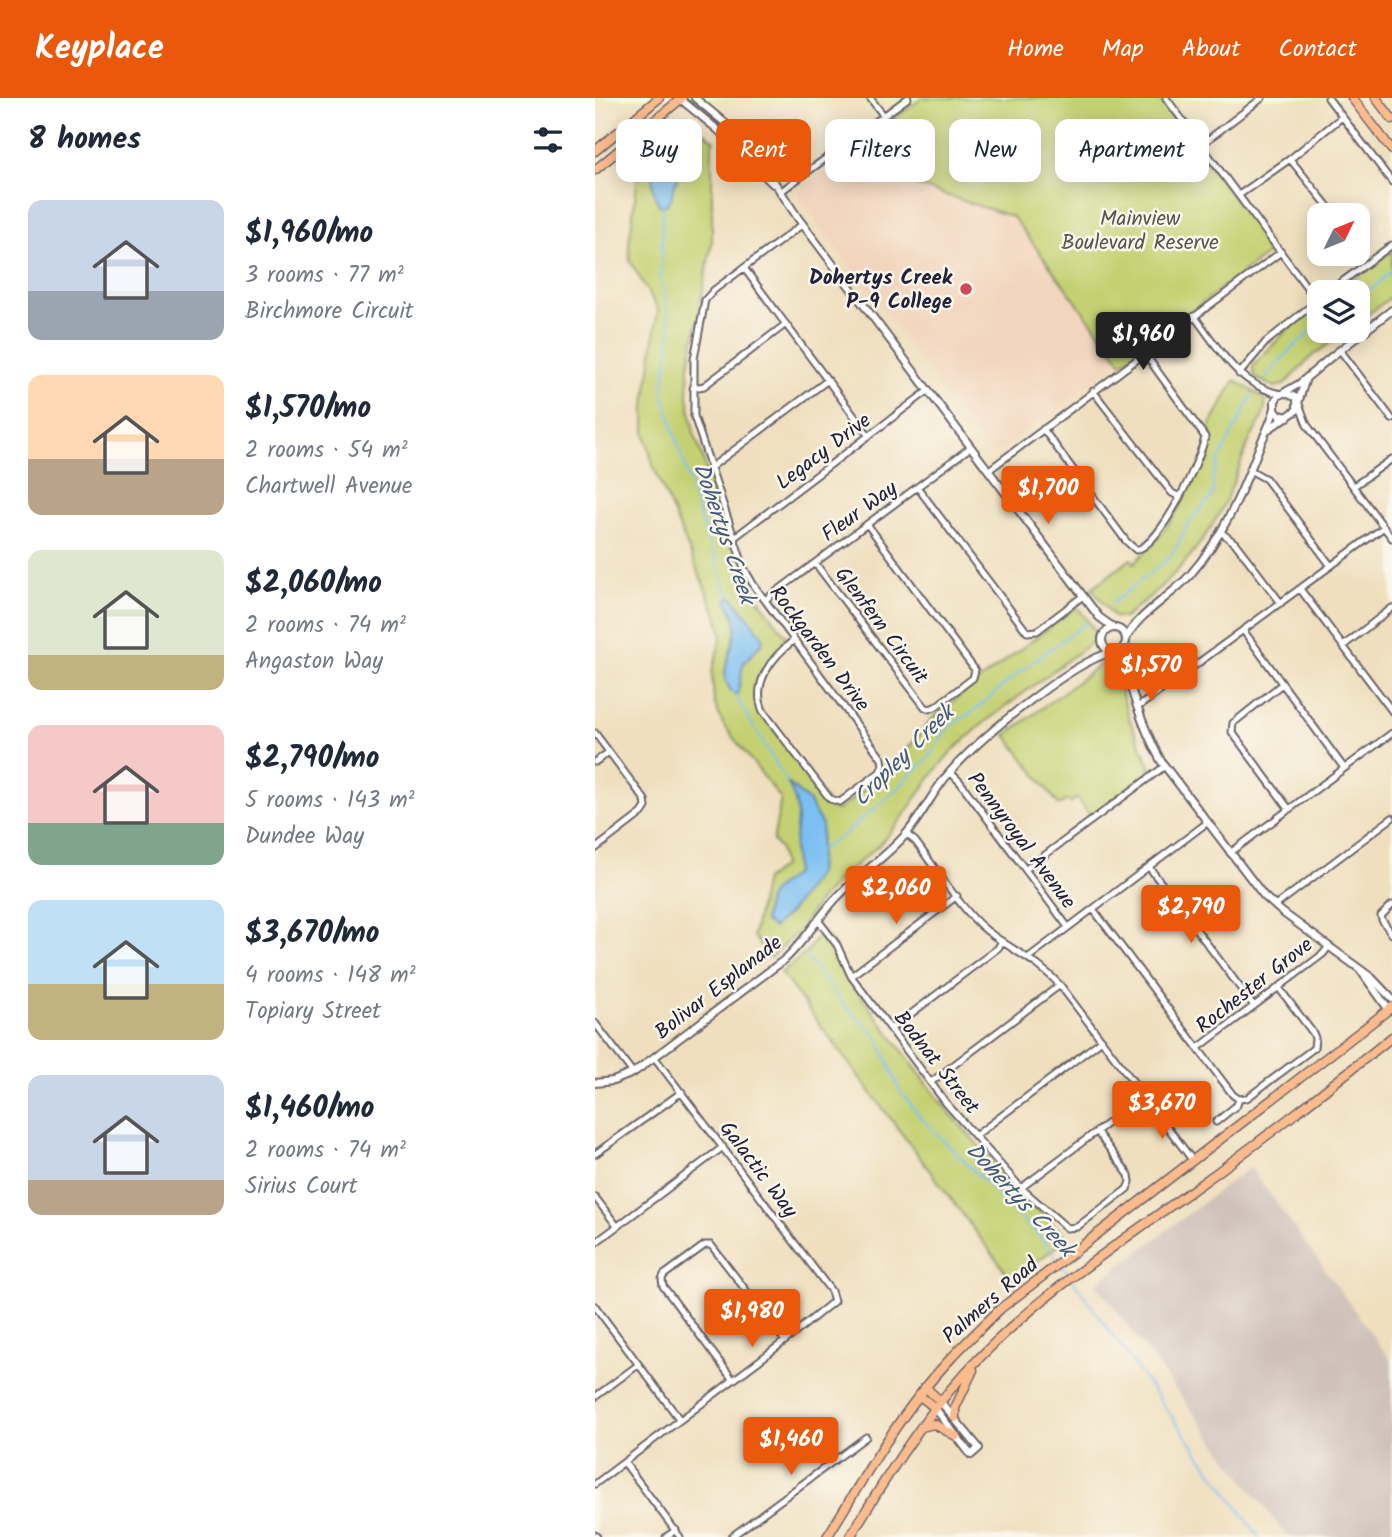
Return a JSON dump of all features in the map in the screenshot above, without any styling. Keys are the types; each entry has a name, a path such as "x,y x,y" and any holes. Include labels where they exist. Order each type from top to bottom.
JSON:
{"highway":[{"path":"595,152 659,98"},
{"path":"595,170 680,98"},
{"path":"1352,98 1392,150"},
{"path":"1376,98 1392,119"},
{"name":"Palmers Road","path":"827,1537 919,1395 983,1326 1028,1287 1391,1010"},
{"name":"Palmers Road","path":"850,1537 921,1426 937,1404 980,1358 1041,1302 1288,1119 1392,1037"},
{"path":"955,1418 955,1408 980,1358"},
{"path":"925,1387 937,1404"},
{"path":"919,1395 937,1404"},
{"path":"921,1426 934,1424 956,1436"}],"street":[{"path":"680,98 718,130 778,190"},
{"path":"695,98 725,123 767,171 803,224 1099,617 1125,633 1126,665 1150,740 1165,766 1230,853 1275,906 1372,978 1392,999"},
{"path":"870,98 884,116"},
{"path":"778,190 908,98"},
{"path":"1166,98 1182,119"},
{"path":"1209,139 1262,98"},
{"path":"1328,98 1392,183"},
{"path":"1239,195 1342,117"},
{"path":"1209,156 1307,286"},
{"path":"1290,159 1325,203"},
{"name":"Rockgarden Drive","path":"794,640 782,650 762,678 758,693 763,711 834,802 842,800 880,772 883,765 881,757 748,577 694,416 694,359 705,300 803,224"},
{"path":"1344,280 1392,245"},
{"path":"989,470 1281,252"},
{"path":"744,268 869,436"},
{"path":"1239,374 1266,342 1307,309"},
{"path":"1113,652 1125,643 1136,623 1191,575 1222,533 1267,431 1274,406 1283,393 1306,379 1340,350 1392,313"},
{"path":"1194,316 1239,374 1264,391 1279,415 1307,425"},
{"path":"693,388 704,386 786,324"},
{"path":"1340,350 1392,419"},
{"path":"1043,429 1126,541 1136,550 1140,549 1169,517 1205,437 1145,354"},
{"path":"1267,431 1297,410 1306,379"},
{"path":"710,468 828,380"},
{"name":"Legacy Drive","path":"735,537 929,390"},
{"path":"1093,391 1172,493 1180,497"},
{"path":"1264,391 1295,396 1307,425 1392,538"},
{"name":"Fleur Way","path":"765,600 971,447"},
{"path":"1354,486 1392,459"},
{"path":"1250,470 1266,479 1331,566"},
{"path":"918,488 1027,632 1037,631 1083,596"},
{"name":"Glenfern Circuit","path":"815,563 925,707 935,708 973,678 975,670 867,524"},
{"path":"1138,707 1384,527"},
{"path":"1222,533 1235,543 1281,603"},
{"path":"1300,589 1392,711"},
{"path":"1343,646 1392,608"},
{"path":"1099,617 1105,647 1126,665"},
{"path":"1103,637 1115,628 1136,623"},
{"path":"1243,630 1344,768"},
{"name":"Bolivar Esplanade","path":"1086,663 1103,637"},
{"name":"Bolivar Esplanade","path":"595,1083 613,1081 633,1073 784,960 801,943 833,901 906,834 950,772 1008,719 1086,663 1113,652"},
{"path":"1282,684 1233,723 1232,732 1289,809"},
{"path":"1385,702 1391,697"},
{"path":"595,733 645,800 646,807 595,849"},
{"path":"1230,853 1392,733"},
{"path":"595,762 609,752"},
{"path":"1026,869 1165,766"},
{"name":"Pennyroyal Avenue","path":"950,772 1068,927"},
{"path":"1275,906 1389,820 1391,829"},
{"path":"1029,957 1207,822"},
{"path":"906,834 915,841 985,930 1029,957 1060,985 1193,1161"},
{"path":"1149,867 1254,1006"},
{"path":"852,976 957,896"},
{"path":"1392,905 1381,916 1392,934"},
{"path":"1093,909 1233,1095 1239,1099 1247,1098 1310,1052 1315,1043 1313,1033 1279,988"},
{"name":"Bodnat Street","path":"818,920 837,945 852,976 975,1136 1021,1188 1063,1225 1070,1228 1077,1227 1127,1189 1130,1182 1129,1175 1097,1132"},
{"path":"891,1029 998,948 1002,941"},
{"name":"Rochester Grove","path":"1198,1048 1323,954 1329,946"},
{"path":"1358,967 1391,1010"},
{"path":"931,1082 1060,985"},
{"path":"595,1023 633,1073"},
{"path":"975,1136 1102,1040"},
{"name":"Galactic Way","path":"655,1058 831,1291 834,1301 785,1342"},
{"path":"595,1154 682,1092"},
{"path":"1021,1188 1144,1096"},
{"path":"1216,1122 1237,1105 1239,1099"},
{"path":"595,1243 723,1147"},
{"path":"595,1198 617,1226"},
{"path":"595,1484 785,1342 713,1246 705,1245 662,1278 663,1286 733,1380"},
{"path":"596,1309 680,1420"},
{"path":"595,1397 638,1365"},
{"path":"937,1404 955,1418 979,1448 971,1455 937,1404"},
{"path":"731,1537 866,1437"},
{"path":"624,1462 680,1537"},
{"path":"666,1537 676,1530"}],"shaded area":[{"name":"Dohertys Creek P-9 College","path":"825,171 825,182 906,182 1013,217 1121,360 995,455 991,454 799,199 800,190"},
{"path":"1250,1167 1392,1362 1392,1537 1287,1537 1096,1284"}],"green space":[{"name":"Mainview Boulevard Reserve","path":"922,98 1158,98 1174,119 1055,119 1055,182 1209,182 1209,165 1268,243 1266,255 1122,363 1013,217 906,182 935,182 935,119 894,119"},
{"path":"702,130 714,141 712,241 689,366 688,396 694,433 745,581 786,636 786,641 757,682 757,706 832,809 838,810 889,771 932,719 1075,608 1079,609 1095,631 1093,641 985,722 950,753 879,845 838,880 819,901 798,932 770,958 753,936 765,880 783,866 780,849 773,841 781,799 723,724 714,702 712,673 722,634 717,616 653,465 645,434 645,405 658,309 630,261 629,244 637,182 702,182"},
{"path":"1392,251 1392,296 1370,313 1370,280 1353,280"},
{"path":"1307,315 1307,343 1330,343 1310,358 1284,385 1274,387 1254,377 1253,366 1285,332"},
{"path":"1235,380 1265,399 1265,405 1263,416 1249,442 1224,504 1200,544 1178,570 1124,618 1114,617 1092,588 1131,559 1134,563 1172,519 1197,470 1212,433 1209,428"},
{"path":"1105,661 1112,663 1130,721 1151,768 1147,774 1093,815 1089,814 1077,798 1070,803 1067,800 1059,805 1006,735"},
{"path":"821,932 824,932 834,945 844,973 944,1106 1018,1191 1068,1238 1012,1280 781,973 806,953"}],"water":[{"path":"653,182 676,182 671,199 666,205 660,206"},
{"path":"729,596 763,636 762,643 743,664 736,696 729,688 725,672 736,627 727,600"},
{"path":"787,782 809,802 822,825 818,874 790,912 773,928 764,921 767,902 772,892 795,871 797,813"}],"waterway":[{"name":"Dohertys Creek","path":"663,204 661,277 671,329 663,393 700,518 729,596"},
{"name":"Cropley Creek","path":"1370,289 1392,270"},
{"name":"Cropley Creek","path":"1265,378 1307,335"},
{"name":"Cropley Creek","path":"1110,605 1166,561 1175,550 1189,522 1209,500 1213,494 1213,476 1219,460 1252,395"},
{"name":"Cropley Creek","path":"820,850 841,837 895,791 928,758 948,727 974,711 1022,670 1086,623"},
{"name":"Dohertys Creek","path":"736,697 787,782"},
{"name":"Dohertys Creek","path":"806,957 845,1006 878,1038 900,1091 920,1117 1047,1244 1057,1259"},
{"name":"Dohertys Creek","path":"1062,1266 1070,1275"},
{"name":"Dohertys Creek","path":"1073,1280 1259,1537"}],"place":[{"name":"Dohertys Creek P-9 College","path":"966,289"}]}
